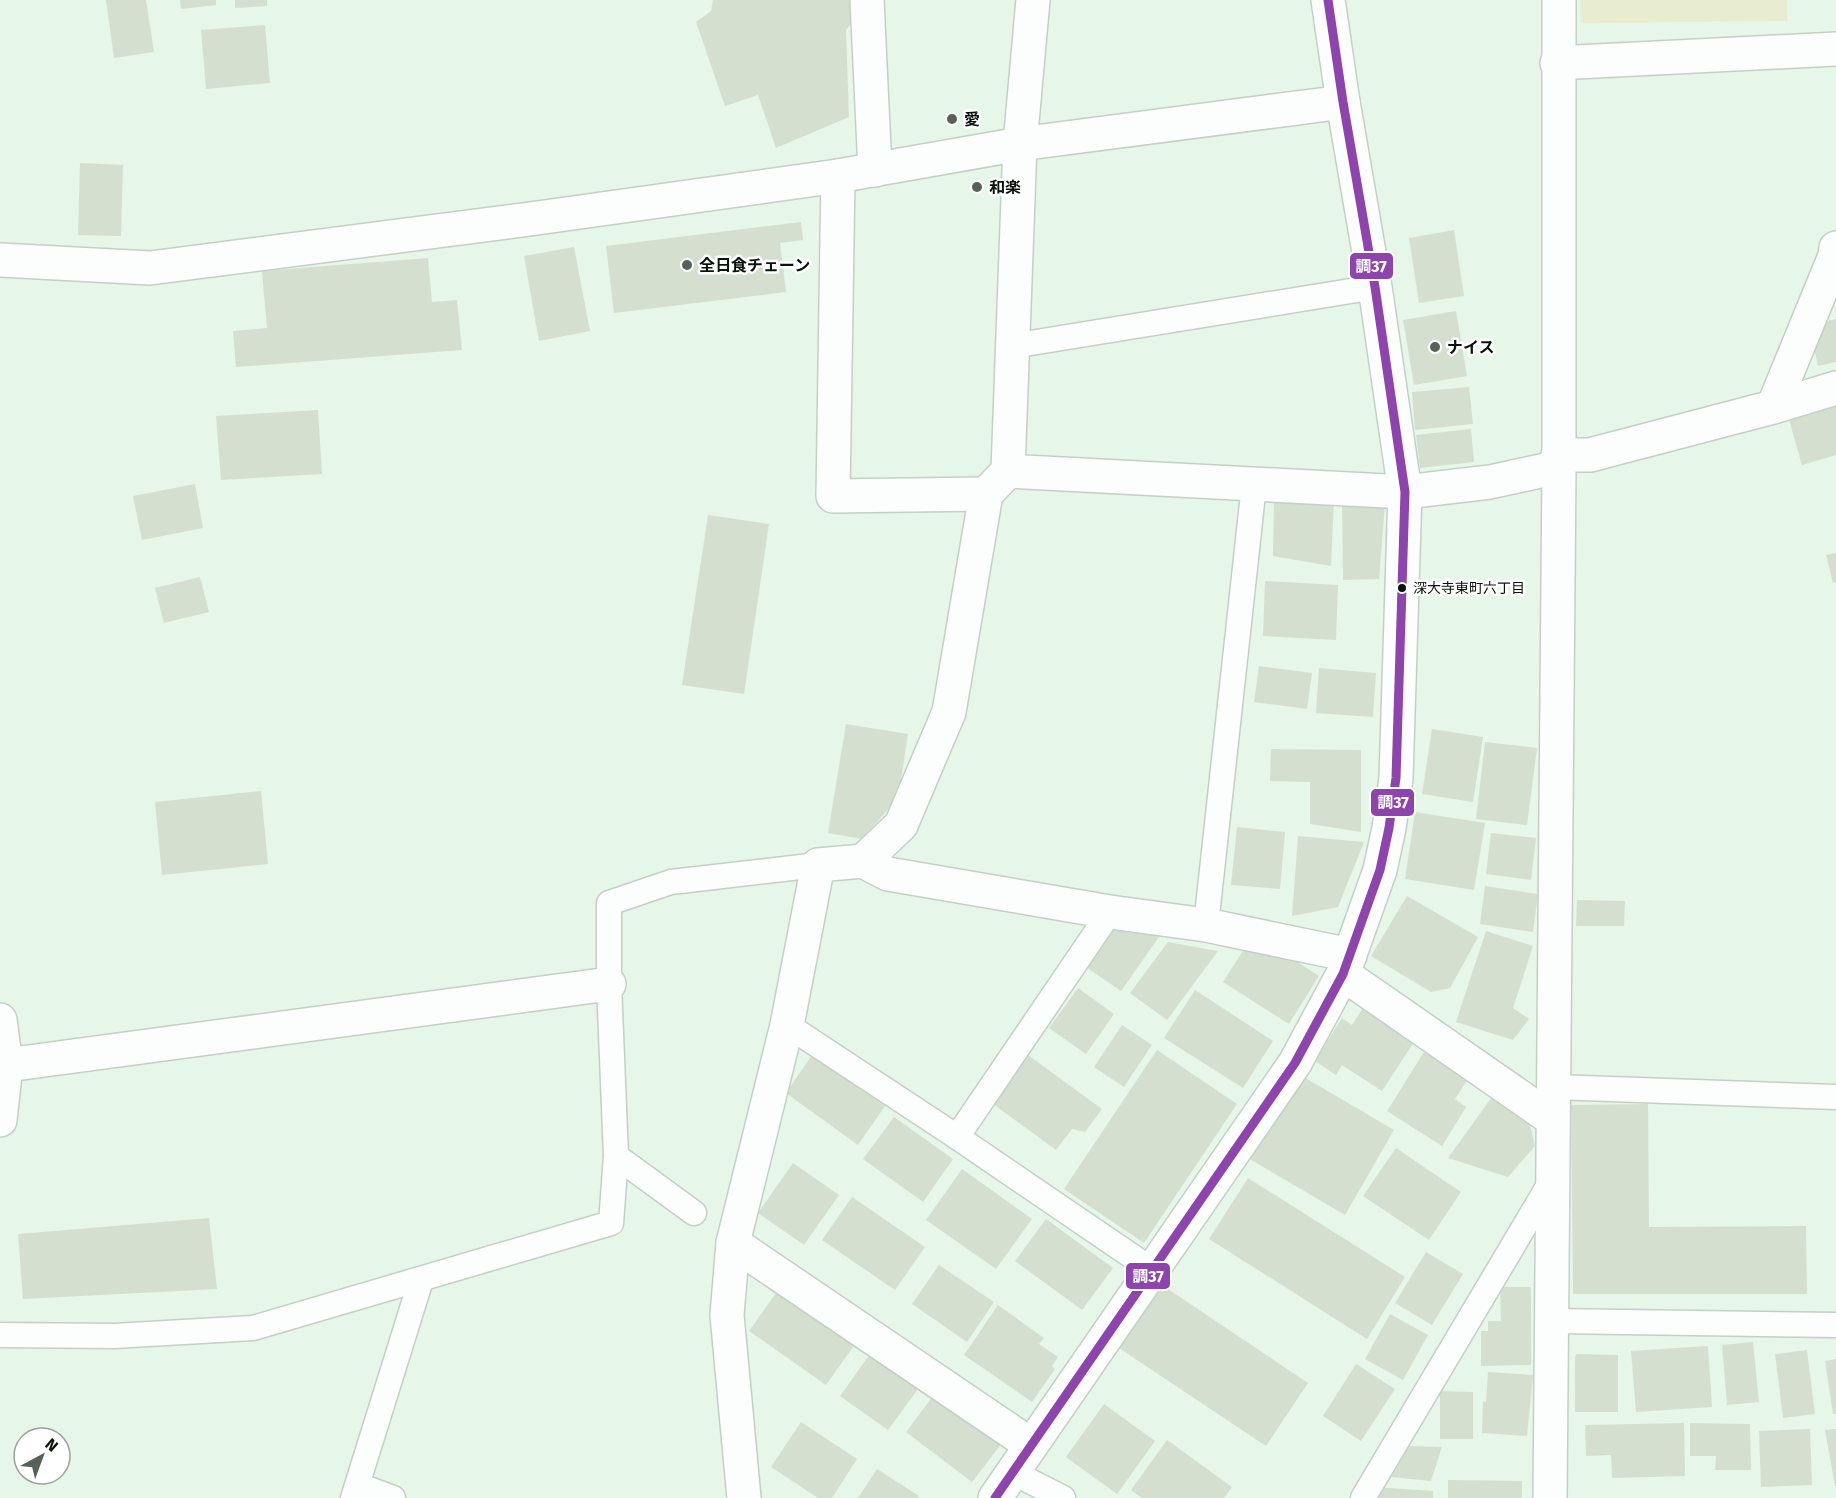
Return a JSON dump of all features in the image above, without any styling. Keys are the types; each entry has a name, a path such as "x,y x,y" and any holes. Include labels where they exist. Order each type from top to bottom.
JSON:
{"street":[{"path":"867,0 875,170"},
{"path":"863,861 901,825 949,712 997,483 1012,346 1020,144 1033,0"},
{"path":"1004,1485 1295,1063 1347,965 1380,870 1396,778 1406,492 1342,102 1328,0"},
{"path":"1550,1498 1558,461 1558,0"},
{"path":"1557,63 1836,49"},
{"path":"0,260 150,268 530,219 838,176 1020,144 1342,102"},
{"path":"838,176 833,496 997,483 1254,485 1406,492 1490,482 1558,461 1590,455 1773,407 1836,388"},
{"path":"1773,407 1836,248"},
{"path":"744,1498 727,1315 734,1243 787,1025 818,865 863,861 888,874 1110,912 1206,925 1347,965 1552,1119"},
{"path":"3,1065 609,984"},
{"path":"0,1020 3,1065 0,1119"},
{"path":"734,1243 1031,1444"}],"lane":[{"path":"1012,346 1374,287"},
{"path":"1206,925 1254,485"},
{"path":"0,1335 114,1336 253,1328 611,1223 615,1156 609,984 609,903 671,882 818,865"},
{"path":"957,1137 1110,912"},
{"path":"787,1025 1152,1270"},
{"path":"1554,1087 1836,1097"},
{"path":"615,1156 694,1213"},
{"path":"1363,1498 1553,1177"},
{"path":"393,1498 355,1491 421,1280"},
{"path":"1553,1321 1836,1324"},
{"path":"1004,1485 1063,1498"}],"green space":[{"path":"1580,0 1787,0 1787,21 1581,23"}],"building":[{"path":"106,0 146,0 154,52 114,58"},
{"path":"180,0 216,0 216,5 181,9"},
{"path":"235,0 267,0 267,6 235,8"},
{"path":"713,0 855,0 859,14 846,30 849,117 776,148 758,95 725,106 696,22 711,11"},
{"path":"265,25 270,83 206,89 201,30"},
{"path":"80,163 123,165 121,236 78,235"},
{"path":"801,222 803,240 780,243 786,292 614,313 606,246"},
{"path":"1454,230 1464,296 1419,303 1409,238"},
{"path":"574,247 590,331 539,341 524,256"},
{"path":"428,258 432,302 457,300 462,350 236,367 233,331 267,328 262,271"},
{"path":"1456,311 1467,376 1414,385 1403,320"},
{"path":"1836,319 1836,362 1818,366 1809,325"},
{"path":"1469,387 1473,424 1415,430 1412,392"},
{"path":"1836,399 1836,455 1802,465 1787,413"},
{"path":"318,410 322,474 221,480 216,416"},
{"path":"1471,429 1474,462 1420,468 1416,435"},
{"path":"195,484 203,528 142,540 133,496"},
{"path":"1274,498 1334,498 1331,566 1273,556"},
{"path":"1342,500 1385,504 1379,579 1343,580"},
{"path":"708,515 769,524 744,694 682,685"},
{"path":"1836,553 1836,582 1833,583 1826,555"},
{"path":"200,577 209,612 164,623 155,588"},
{"path":"1265,581 1338,585 1336,640 1263,636"},
{"path":"1259,666 1312,673 1307,709 1254,702"},
{"path":"1319,668 1376,673 1373,717 1316,713"},
{"path":"846,724 908,734 898,798 862,839 828,833"},
{"path":"1432,729 1483,737 1473,802 1422,794"},
{"path":"1485,742 1537,748 1527,825 1476,819"},
{"path":"1271,749 1361,750 1361,832 1310,824 1310,782 1270,781"},
{"path":"261,791 268,864 162,875 155,802"},
{"path":"1415,812 1485,823 1474,890 1405,879"},
{"path":"1237,827 1285,832 1280,889 1231,885"},
{"path":"1491,833 1536,838 1531,880 1486,874"},
{"path":"1298,836 1364,842 1338,907 1292,916"},
{"path":"1485,886 1538,894 1533,932 1480,924"},
{"path":"1407,896 1478,937 1450,988 1431,992 1371,956"},
{"path":"1577,900 1625,901 1624,926 1576,926"},
{"path":"1118,922 1159,937 1121,991 1086,967"},
{"path":"1486,931 1533,946 1513,1008 1529,1019 1513,1040 1456,1022"},
{"path":"1168,942 1218,951 1167,1020 1130,993"},
{"path":"1248,943 1268,943 1319,976 1289,1024 1223,982"},
{"path":"1078,988 1114,1014 1086,1054 1049,1028"},
{"path":"1195,990 1273,1041 1243,1088 1164,1038"},
{"path":"1365,1005 1416,1039 1382,1091 1342,1065 1336,1075 1315,1061 1342,1018 1352,1025"},
{"path":"1122,1025 1152,1045 1124,1087 1094,1067"},
{"path":"1157,1050 1237,1104 1144,1243 1064,1189"},
{"path":"1424,1052 1468,1079 1455,1099 1466,1107 1442,1146 1387,1111"},
{"path":"812,1055 885,1106 858,1145 786,1093"},
{"path":"1028,1055 1102,1109 1085,1132 1072,1129 1056,1150 993,1104"},
{"path":"1297,1073 1394,1130 1345,1215 1248,1158"},
{"path":"1494,1094 1528,1117 1535,1146 1508,1177 1448,1158"},
{"path":"1648,1104 1649,1227 1806,1226 1807,1294 1573,1294 1571,1105"},
{"path":"894,1117 953,1159 923,1202 863,1159"},
{"path":"1396,1148 1461,1192 1429,1240 1363,1196"},
{"path":"793,1163 839,1195 804,1245 758,1213"},
{"path":"962,1169 1032,1219 996,1269 926,1220"},
{"path":"1248,1178 1405,1277 1367,1339 1209,1239"},
{"path":"852,1197 925,1247 895,1290 822,1240"},
{"path":"209,1218 217,1289 23,1299 18,1234"},
{"path":"1046,1219 1113,1268 1082,1310 1015,1261"},
{"path":"1426,1252 1463,1274 1432,1325 1395,1303"},
{"path":"939,1265 994,1302 967,1342 912,1304"},
{"path":"1156,1281 1308,1383 1266,1446 1113,1344"},
{"path":"1500,1287 1531,1287 1531,1365 1481,1366 1481,1331 1488,1331 1488,1321 1501,1321"},
{"path":"779,1289 856,1343 826,1385 749,1331"},
{"path":"998,1305 1044,1338 1039,1344 1058,1357 1052,1366 1055,1369 1032,1402 964,1355"},
{"path":"1390,1314 1428,1335 1403,1380 1365,1359"},
{"path":"1753,1342 1759,1402 1727,1405 1722,1345"},
{"path":"1708,1346 1712,1407 1636,1412 1631,1351"},
{"path":"1807,1350 1815,1414 1783,1418 1775,1354"},
{"path":"870,1354 918,1389 888,1430 840,1396"},
{"path":"1577,1354 1618,1355 1618,1412 1575,1412 1575,1357"},
{"path":"1836,1359 1836,1414 1833,1414 1825,1361"},
{"path":"1356,1364 1395,1389 1361,1441 1323,1416"},
{"path":"1488,1372 1533,1375 1527,1436 1482,1433 1483,1401 1486,1402"},
{"path":"939,1388 1006,1438 972,1482 906,1432"},
{"path":"1440,1391 1473,1392 1473,1439 1440,1439"},
{"path":"1104,1404 1155,1441 1117,1494 1066,1457"},
{"path":"801,1422 857,1459 832,1498 818,1498 771,1467"},
{"path":"1684,1423 1685,1476 1612,1478 1611,1455 1586,1456 1585,1425"},
{"path":"1690,1423 1750,1424 1751,1470 1715,1470 1716,1456 1690,1456"},
{"path":"1810,1429 1812,1485 1761,1487 1759,1431"},
{"path":"1836,1429 1836,1486 1835,1486 1825,1430"},
{"path":"1167,1440 1232,1487 1224,1498 1142,1498 1131,1490"},
{"path":"1409,1446 1442,1447 1431,1481 1391,1477"},
{"path":"877,1469 919,1496 918,1498 858,1498"},
{"path":"1448,1480 1522,1481 1522,1498 1448,1498"},
{"path":"1375,1487 1433,1491 1433,1498 1374,1498"}],"transit line":[{"name":"調37","path":"995,1498 1295,1063 1343,974 1380,870 1396,778 1405,492 1375,287 1328,0"}],"place":[{"name":"愛","path":"952,119"},
{"name":"和楽","path":"977,187"},
{"name":"全日食チェーン","path":"687,265"},
{"name":"ナイス","path":"1435,347"},
{"name":"深大寺東町六丁目","path":"1402,588"}]}
